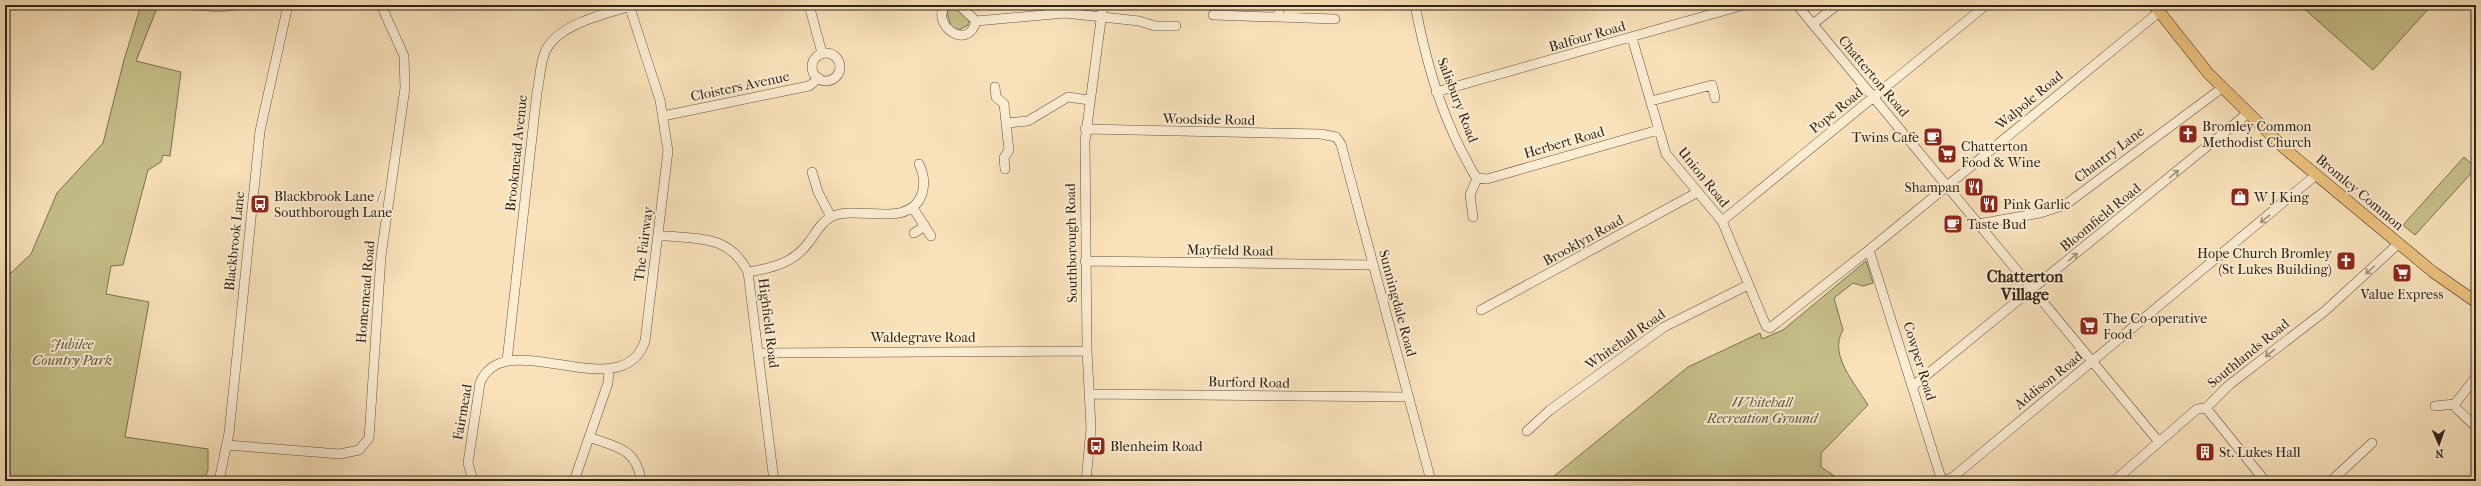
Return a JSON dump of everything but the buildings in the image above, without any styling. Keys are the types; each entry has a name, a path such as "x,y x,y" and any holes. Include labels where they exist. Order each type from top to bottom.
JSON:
{"main road":[{"name":"Bromley Common","path":"2156,9 2222,88 2248,113 2316,175 2398,244 2433,272 2476,302"}],"street":[{"path":"191,5 215,7 235,5"},
{"name":"Blackbrook Lane","path":"218,481 227,445 260,131 288,5"},
{"name":"Homemead Road","path":"227,445 340,454 359,450 369,438 381,256 405,81 404,56 381,5"},
{"path":"810,5 822,53 818,55 813,64 814,74 820,78"},
{"path":"946,5 942,11 943,18 947,29 952,34 963,35 972,29 976,21"},
{"path":"959,5 976,21 1065,13 1101,19 1139,21 1155,26 1176,26"},
{"name":"Southborough Road","path":"1086,481 1091,428 1087,351 1085,261 1086,129 1103,5"},
{"name":"Salisbury Road","path":"1415,5 1428,66 1436,92 1458,144 1477,178"},
{"name":"Balfour Road","path":"1436,92 1632,38 1744,5"},
{"name":"Chatterton Road","path":"1797,5 2159,442"},
{"path":"1813,24 1837,5"},
{"name":"Pope Road","path":"1722,222 1986,5"},
{"name":"The Fairway","path":"507,360 609,368 627,365 634,360 643,348 668,151 663,116 630,6"},
{"name":"Brookmead Avenue","path":"507,360 537,92 545,51 554,39 565,29 630,6"},
{"path":"1213,15 1278,9 1335,18"},
{"name":"Walpole Road","path":"1768,328 1778,324 1947,186 2156,9"},
{"name":"Union Road","path":"1632,38 1658,130 1669,159 1722,222 1748,285 1768,328"},
{"name":"Cloisters Avenue","path":"663,116 809,86 820,78 832,79 836,76 840,67 839,62 832,54 822,53"},
{"path":"1651,101 1712,86 1715,98"},
{"path":"995,88 996,97 1004,104 1008,150 1004,158 1005,169"},
{"name":"Chantry Lane","path":"1978,224 2040,213 2064,205 2222,88"},
{"path":"1006,123 1028,121 1068,97 1089,100"},
{"name":"Bloomfield Road","path":"1913,386 2248,113"},
{"name":"Woodside Road","path":"1086,129 1332,135"},
{"name":"Herbert Road","path":"1477,178 1487,178 1658,130"},
{"name":"Sunningdale Road","path":"1332,135 1341,144 1431,481"},
{"path":"748,272 787,262 800,253 819,226 831,217 857,213 891,215 913,208 920,198 924,188 920,167 912,171"},
{"path":"812,172 818,192 831,217"},
{"name":"Addison Road","path":"1943,481 1953,477 2316,175"},
{"path":"1473,217 1470,195 1477,178"},
{"name":"Brooklyn Road","path":"1481,310 1698,192"},
{"path":"913,208 931,236"},
{"path":"914,233 925,226"},
{"name":"Highfield Road","path":"658,235 719,242 734,251 748,272 774,481"},
{"name":"Southlands Road","path":"2114,481 2197,409 2206,408 2229,385 2325,311 2398,244"},
{"name":"Cowper Road","path":"1869,250 1943,481"},
{"name":"Mayfield Road","path":"1085,261 1368,267 1373,265"},
{"name":"Whitehall Road","path":"1527,431 1550,410 1664,327 1748,285"},
{"name":"Waldegrave Road","path":"758,353 1087,351"},
{"name":"Fairmead","path":"474,481 468,463 480,383 488,369 507,360"},
{"path":"574,481 608,383 609,368"},
{"path":"2436,406 2455,404 2476,377"},
{"name":"Burford Road","path":"1089,394 1409,397"},
{"path":"2455,404 2456,408 2476,427"},
{"path":"2206,408 2265,481"},
{"path":"589,438 627,451 637,464 641,481"},
{"path":"2331,481 2372,443"}],"green space":[{"name":"Jubilee Country Park","path":"141,5 157,8 136,61 181,72 170,156 163,155 161,162 148,170 123,265 111,266 106,294 149,302 125,437 208,449 208,470 204,481 5,481 5,272 11,273 31,254 57,193 103,143 124,60"},
{"path":"2300,5 2432,5 2373,70"},
{"path":"951,8 956,8 969,19 968,25 959,30 951,27 947,12"},
{"path":"2464,157 2476,168 2415,235 2403,225"},
{"name":"Whitehall Recreation Ground","path":"1866,261 1873,283 1863,286 1853,283 1834,298 1843,330 1839,339 1841,359 1850,378 1868,405 1821,453 1821,467 1842,481 1548,481 1688,367 1760,333 1762,339 1783,330"}],"place":[{"name":"Bromley Common Methodist Church","path":"2188,134"},
{"name":"Twins Cafe","path":"1933,137"},
{"name":"Chatterton Food & Wine","path":"1947,154"},
{"name":"Shampan","path":"1974,187"},
{"name":"W J King","path":"2240,197"},
{"name":"Blackbrook Lane / Southborough Lane","path":"260,204"},
{"name":"Pink Garlic","path":"1989,204"},
{"name":"Taste Bud","path":"1953,224"},
{"name":"Hope Church Bromley (St Lukes Building)","path":"2346,261"},
{"name":"Value Express","path":"2402,273"},
{"name":"The Co-operative Food","path":"2089,326"},
{"name":"Blenheim Road","path":"1096,446"},
{"name":"St. Lukes Hall","path":"2205,452"}],"district":[{"name":"Chatterton Village","path":"2025,285"}]}
